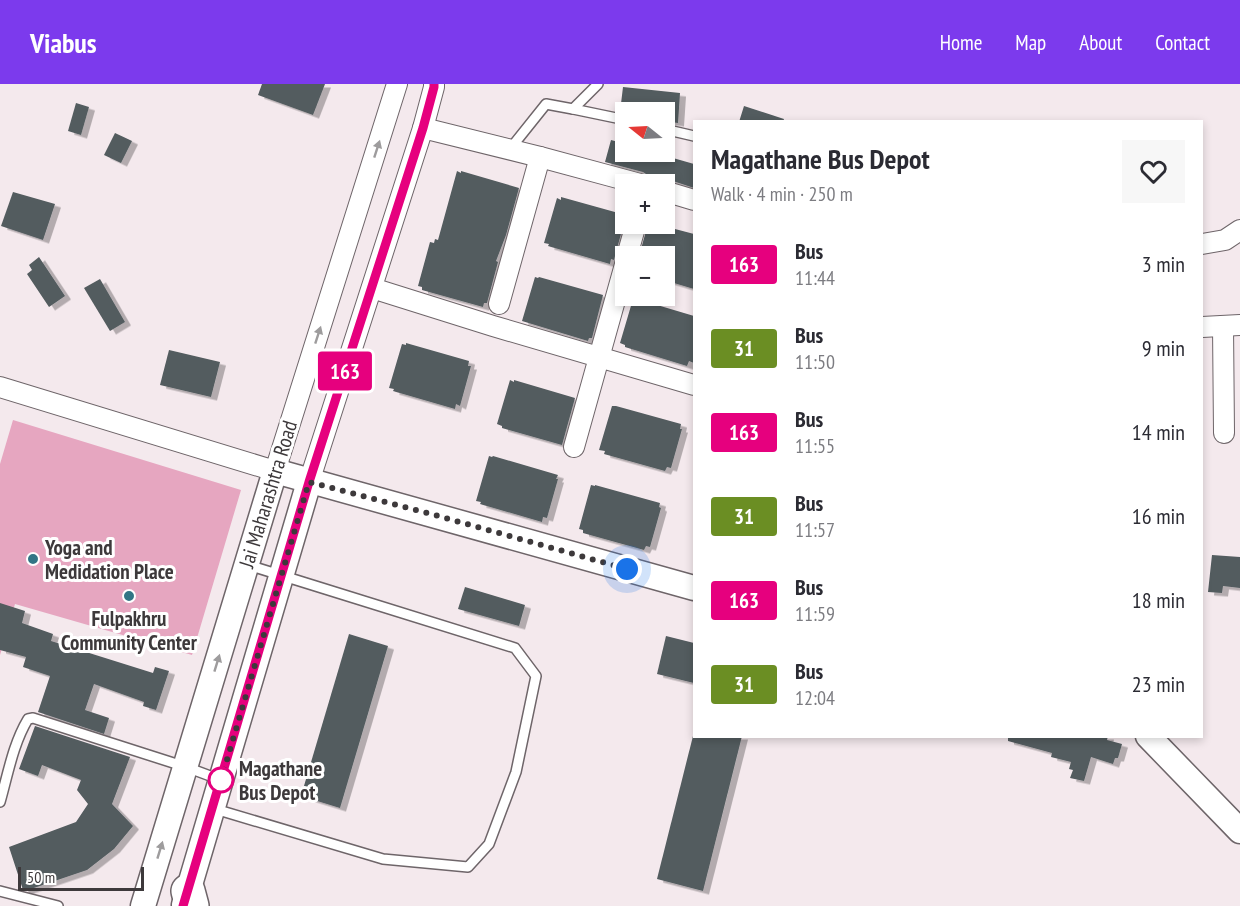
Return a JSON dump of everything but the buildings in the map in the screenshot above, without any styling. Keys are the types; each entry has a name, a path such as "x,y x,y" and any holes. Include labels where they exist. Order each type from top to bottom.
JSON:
{"street":[{"name":"Jai Maharashtra Road","path":"143,906 275,471 397,84"},
{"name":"Jai Maharashtra Road","path":"188,901 212,809 281,574 423,128 434,84"},
{"path":"423,128 615,177"},
{"path":"499,304 540,157"},
{"path":"675,194 693,200"},
{"path":"1203,244 1225,240 1240,231"},
{"path":"372,288 693,385"},
{"path":"574,447 615,299"},
{"path":"1203,327 1232,325 1224,433"},
{"path":"0,387 309,482 693,588"},
{"path":"1150,738 1240,830"}],"lane":[{"path":"573,109 597,84"},
{"path":"510,149 546,104 615,118"},
{"path":"675,132 693,136"},
{"path":"212,809 383,860 468,867 489,844 516,772 536,676 515,648 247,564"},
{"path":"0,802 21,730 28,719 33,718 221,780"},
{"path":"0,891 58,906"}],"shaded area":[{"path":"13,420 241,490 192,655 15,604 0,655 0,464"}],"bus line":[{"name":"163","path":"183,906 309,482 423,128 434,84"}],"place":[{"name":"Yoga and Medidation Place","path":"33,559"},
{"name":"Fulpakhru Community Center","path":"129,596"},
{"name":"Magathane Bus Depot","path":"221,780"}],"route":[{"path":"221,780 309,482 627,569"}]}
